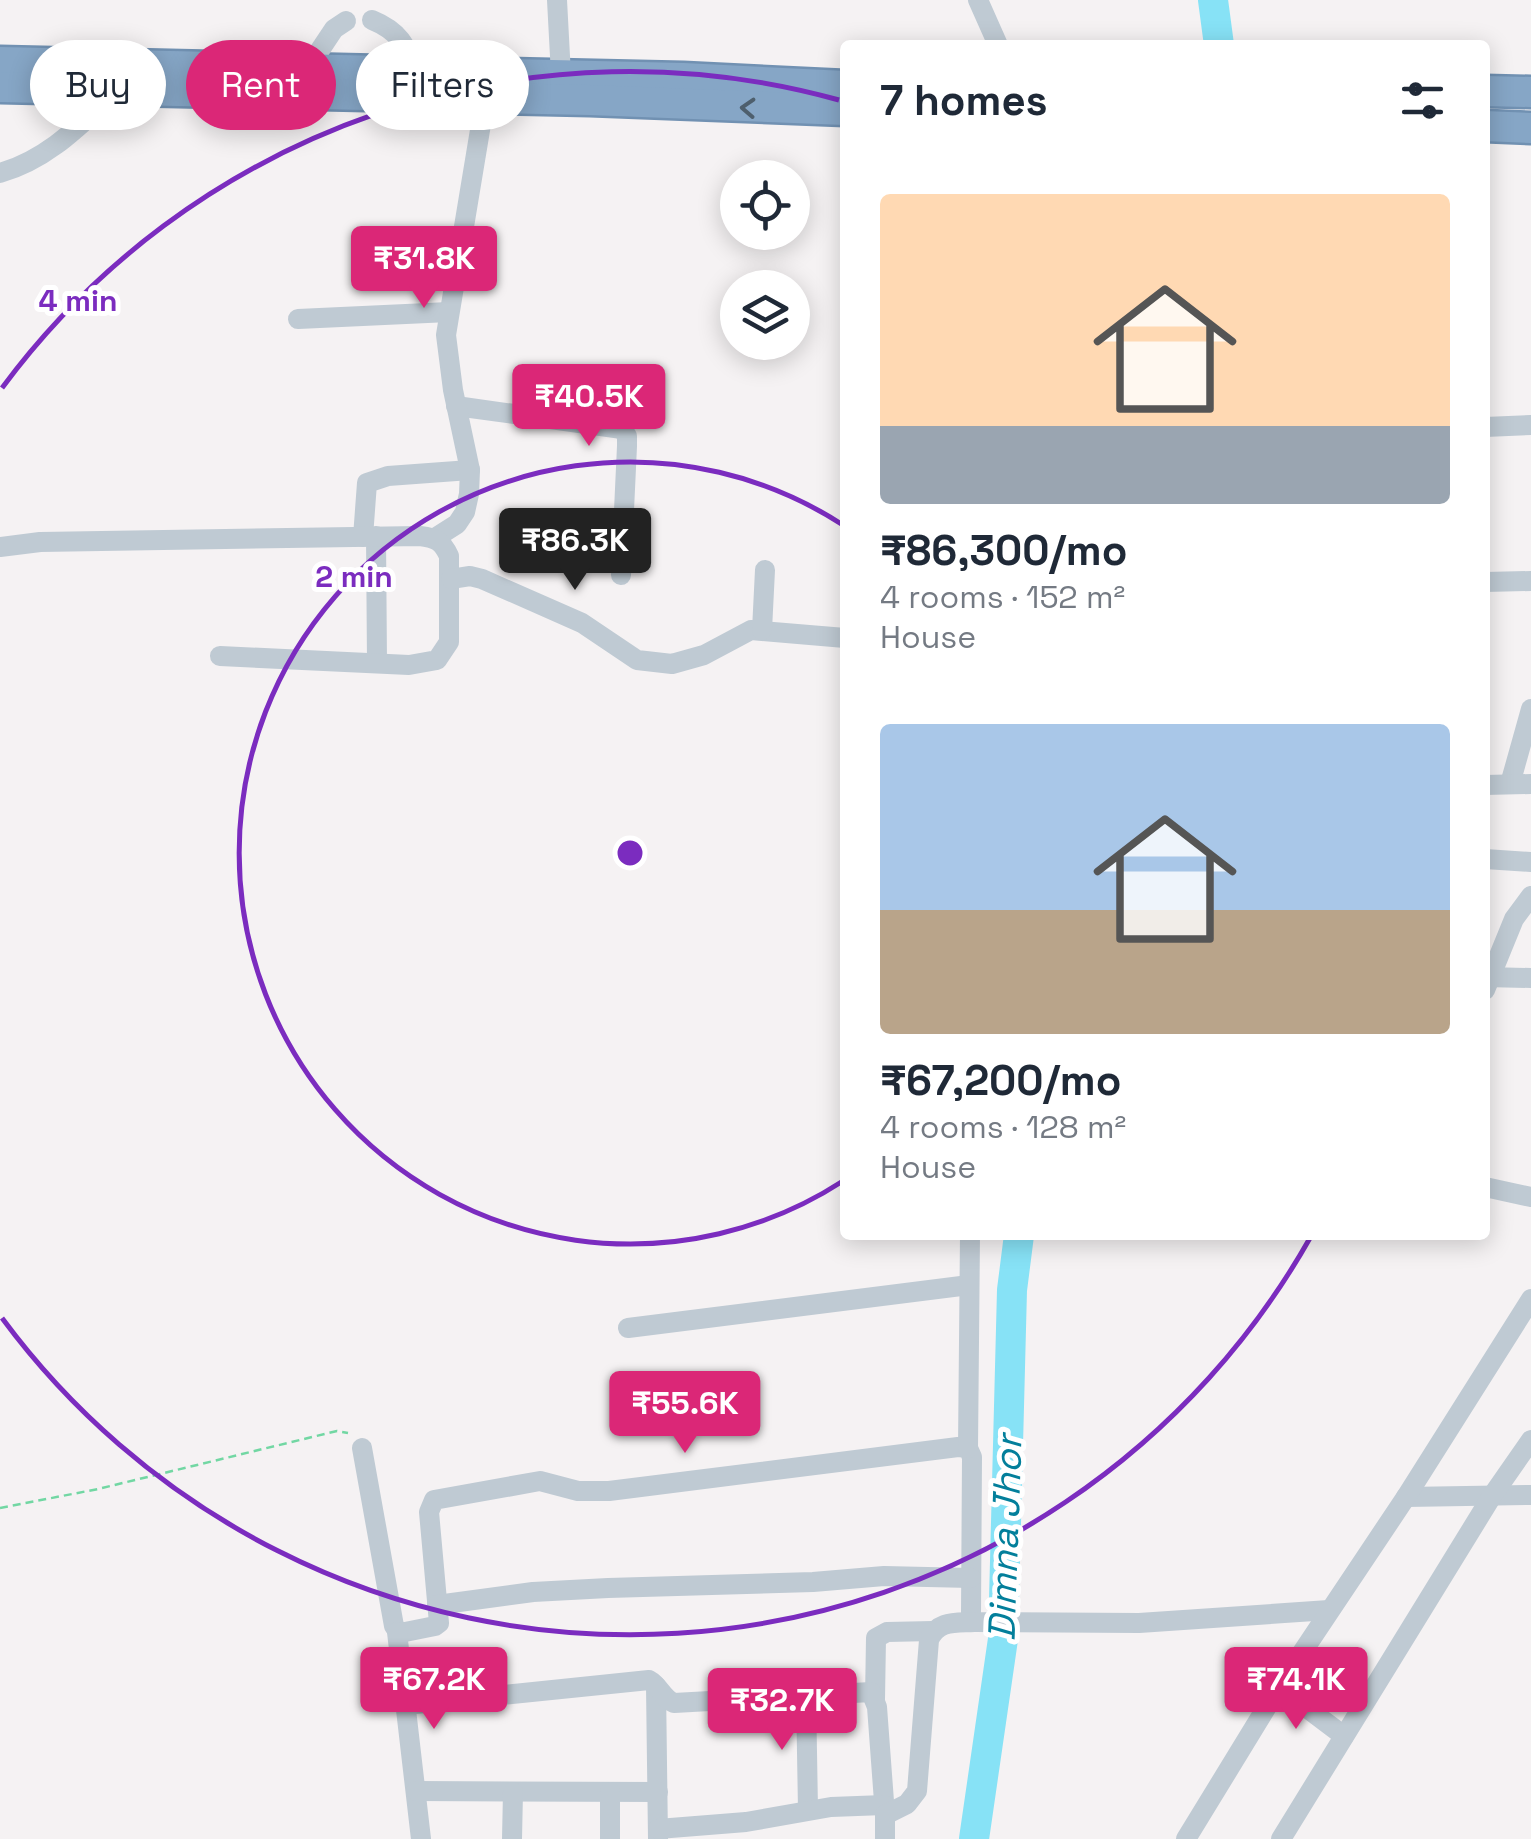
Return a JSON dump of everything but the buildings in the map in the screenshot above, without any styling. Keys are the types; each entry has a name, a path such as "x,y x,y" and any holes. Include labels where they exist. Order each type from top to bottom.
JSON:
{"highway":[{"path":"0,62 186,66"},
{"path":"529,73 840,86"},
{"path":"166,89 356,83"},
{"path":"0,86 30,87"},
{"path":"1490,91 1531,92"},
{"path":"529,101 840,110"},
{"path":"1490,126 1531,128"}],"street":[{"path":"558,0 561,74"},
{"path":"978,0 996,40"},
{"path":"327,40 346,20"},
{"path":"372,20 402,40"},
{"path":"0,173 58,145 74,130"},
{"path":"435,538 456,524 465,512 470,470 446,335 480,130"},
{"path":"298,320 449,312"},
{"path":"456,406 622,429 628,436 628,446 621,575"},
{"path":"1490,426 1531,425"},
{"path":"377,663 367,483 388,476 470,470"},
{"path":"0,547 40,542 370,536 435,538 444,544 451,580 449,642 437,660 377,663 220,656"},
{"path":"762,630 765,570"},
{"path":"451,580 470,576 482,579 582,623 637,660 672,664 704,655 752,630 840,638"},
{"path":"1490,582 1531,581"},
{"path":"1490,785 1521,784 1531,709"},
{"path":"1490,859 1531,862"},
{"path":"1490,972 1514,919 1531,896"},
{"path":"1490,981 1531,978"},
{"path":"1490,1188 1531,1197"},
{"path":"970,1240 971,1614 984,1623"},
{"path":"628,1328 969,1285"},
{"path":"1186,1839 1278,1687 1406,1498 1531,1299"},
{"path":"1281,1839 1492,1496 1531,1440"},
{"path":"362,1448 397,1632 421,1839"},
{"path":"397,1632 436,1626 428,1512 434,1500 540,1481 578,1490 609,1491 968,1448"},
{"path":"1406,1498 1531,1495"},
{"path":"437,1605 534,1592 608,1588 884,1576 971,1578"},
{"path":"885,1839 875,1699 876,1638 886,1632 933,1631 946,1624 1138,1623 1328,1610"},
{"path":"656,1684 658,1834 808,1810 885,1810 907,1804 917,1791 929,1640 933,1631"},
{"path":"406,1705 649,1680 665,1700 674,1703 863,1690 871,1692 875,1699"},
{"path":"1278,1687 1344,1736"},
{"path":"806,1694 808,1810"},
{"path":"416,1791 658,1792"},
{"path":"512,1839 514,1792"},
{"path":"610,1792 610,1839"}],"path":[{"path":"0,1508 98,1489 337,1431 354,1436 362,1448"}],"waterway":[{"name":"Dimna Jhor","path":"1213,0 1218,40"},
{"name":"Dimna Jhor","path":"974,1839 1003,1639 1012,1290 1018,1240"}]}
